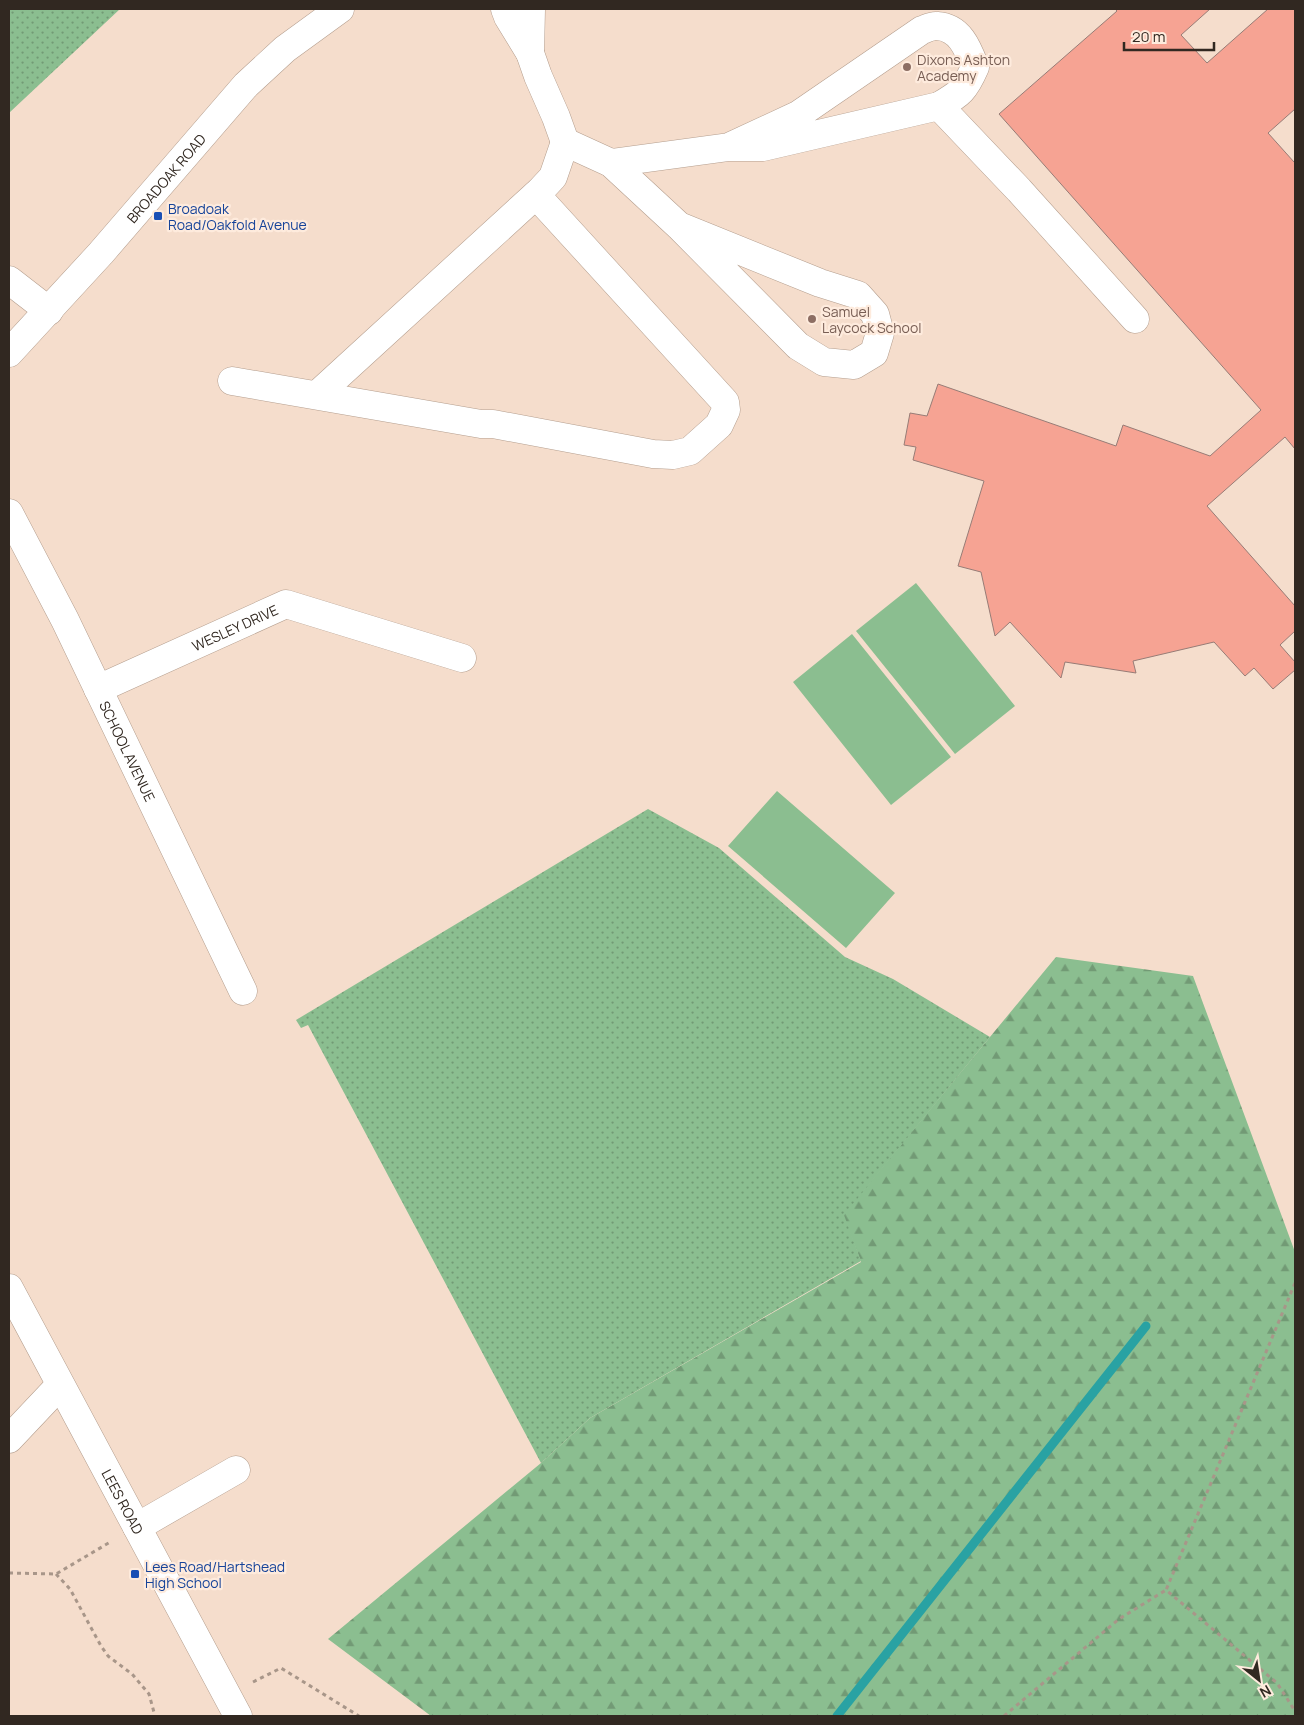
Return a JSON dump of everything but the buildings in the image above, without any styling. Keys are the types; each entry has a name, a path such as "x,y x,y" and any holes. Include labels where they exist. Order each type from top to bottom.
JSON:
{"street":[{"path":"318,394 536,195 553,177 565,142 530,53 505,9"},
{"path":"530,53 531,9"},
{"name":"BROADOAK ROAD","path":"9,354 101,253 246,85 285,49 342,11"},
{"path":"611,163 730,147 763,147 939,106 957,96 968,84 975,67 968,48 955,31 936,26 922,30 798,115 730,147"},
{"path":"939,106 1019,190 1135,318"},
{"path":"565,142 611,163 679,226 798,346 824,362 854,365 874,353 880,333 878,324 875,314 858,295 820,283 679,226"},
{"path":"232,380 653,454 673,455 690,451 719,425 726,410 725,402 536,195"},
{"path":"9,280 49,311"},
{"name":"SCHOOL AVENUE","path":"9,513 65,620 243,991"},
{"name":"WESLEY DRIVE","path":"98,689 286,604 462,658"},
{"name":"LEES ROAD","path":"9,1288 232,1705"},
{"path":"9,1438 60,1385"},
{"path":"136,1527 236,1470"}],"path":[{"path":"1004,1716 1119,1619 1166,1590 1295,1283"},
{"path":"9,1573 56,1574 136,1527"},
{"path":"56,1574 70,1589 108,1656 132,1674 149,1694 155,1716"},
{"path":"1166,1590 1277,1683 1295,1711"},
{"path":"232,1705 281,1668 358,1716"}],"green space":[{"path":"9,9 120,9 9,113"},
{"path":"916,583 1015,706 955,754 856,631"},
{"path":"852,634 951,757 891,805 793,682"},
{"path":"777,791 895,893 846,948 728,846"},
{"path":"648,809 719,848 845,957 893,979 990,1037 844,1215 861,1261 590,1418 541,1463 308,1025 301,1028 296,1020"},
{"path":"1056,957 1193,976 1295,1252 1295,1716 431,1716 328,1639 541,1463 590,1418 861,1262 843,1215"}],"waterway":[{"path":"837,1716 1146,1326"}],"place":[{"name":"Dixons Ashton Academy","path":"907,67"},
{"name":"Broadoak Road/Oakfold Avenue","path":"158,216"},
{"name":"Samuel Laycock School","path":"812,319"},
{"name":"Lees Road/Hartshead High School","path":"135,1574"}]}
